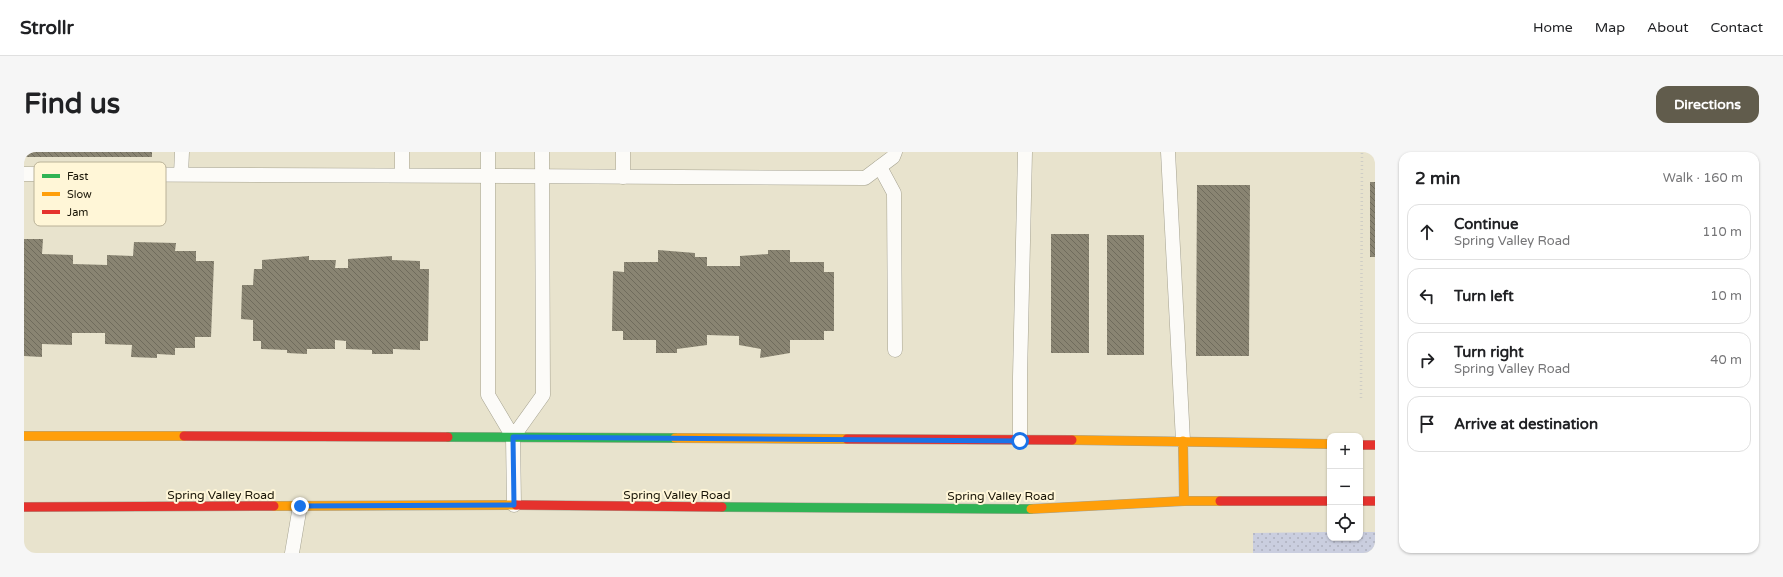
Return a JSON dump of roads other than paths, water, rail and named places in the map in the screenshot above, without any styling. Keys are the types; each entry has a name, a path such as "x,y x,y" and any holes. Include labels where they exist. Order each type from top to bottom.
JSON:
{"main road":[{"path":"24,436 1183,441 1327,444"},
{"path":"1183,441 1184,501"},
{"path":"1363,445 1375,445"},
{"name":"Spring Valley Road","path":"24,507 514,505 1039,509 1184,501 1327,501"},
{"path":"1363,501 1375,501"}],"lane":[{"path":"181,174 182,152"},
{"path":"402,152 402,174"},
{"path":"488,152 488,395 513,437 514,505"},
{"path":"513,437 542,395 542,152"},
{"path":"623,152 623,177"},
{"path":"166,174 402,174 542,177 865,178 893,157 895,152"},
{"path":"1020,441 1025,152"},
{"path":"1168,152 1183,441"},
{"path":"880,167 894,193 895,350"},
{"path":"292,553 300,506"}]}
